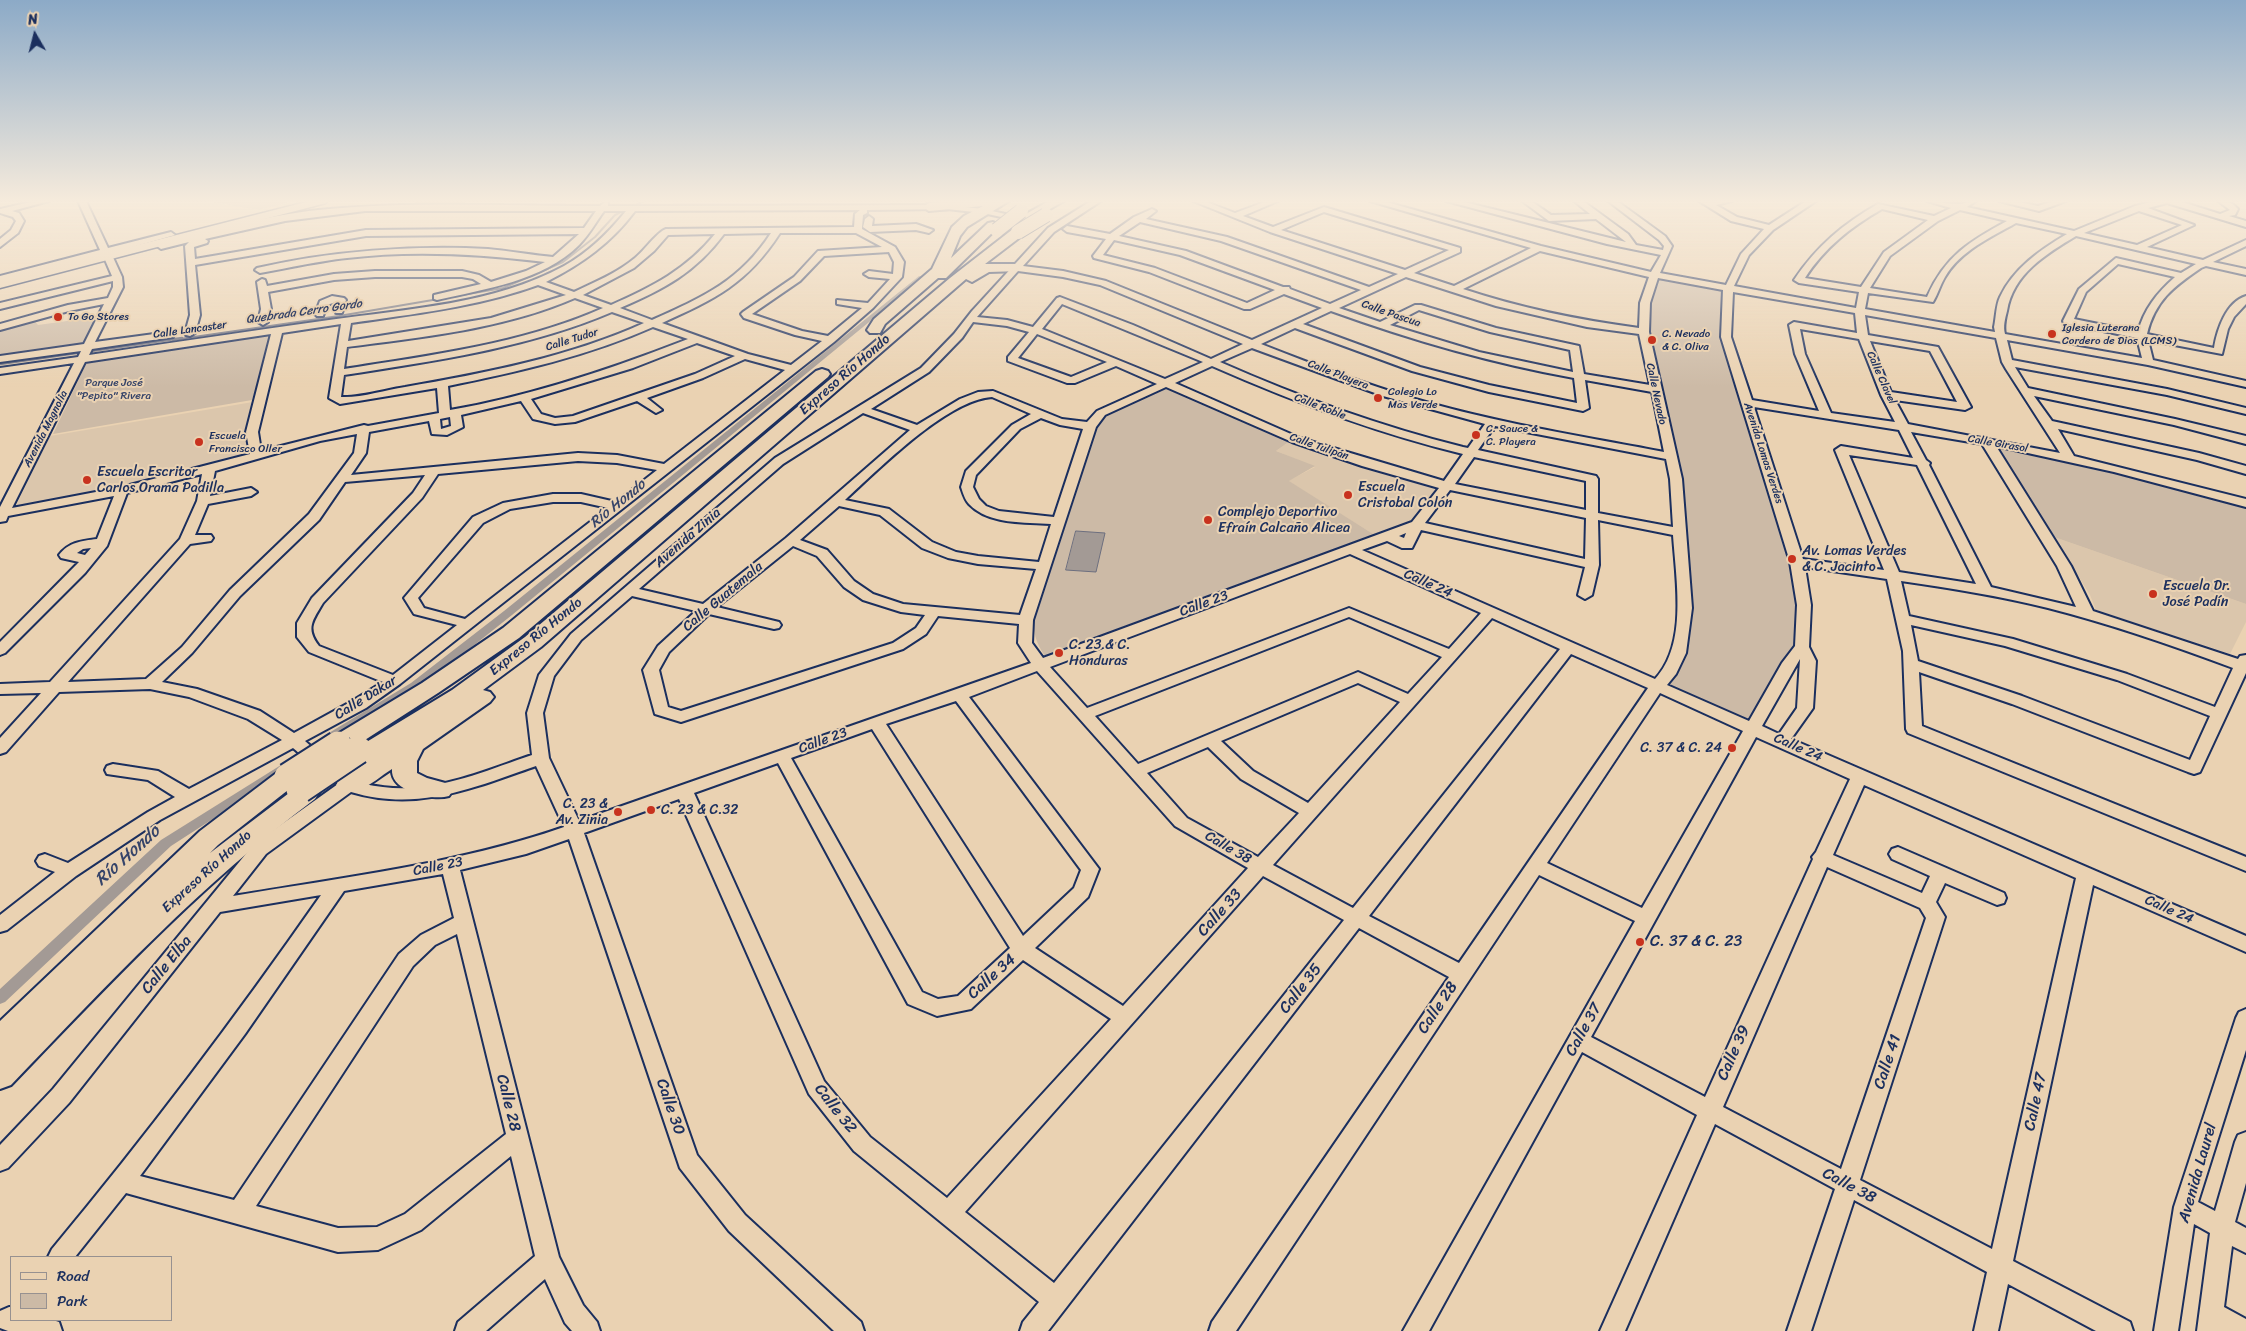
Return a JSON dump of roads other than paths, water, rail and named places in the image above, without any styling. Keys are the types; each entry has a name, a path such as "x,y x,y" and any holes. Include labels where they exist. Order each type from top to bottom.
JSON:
{"highway":[{"path":"875,330 879,322 937,272 943,263"},
{"name":"Expreso Río Hondo","path":"867,347 875,330 958,263"},
{"path":"354,748 476,670 541,623 964,263"},
{"name":"Expreso Río Hondo","path":"0,1041 188,858 245,808 297,786 354,748 504,664 589,595 867,347 956,281 973,263"},
{"path":"867,347 885,346 981,270 995,267 1016,271"},
{"name":"Expreso Río Hondo","path":"354,748 430,688 511,633 834,365"},
{"path":"349,785 414,744 510,677 582,608 589,595"},
{"path":"414,744 405,761 404,774 411,782 440,790"},
{"name":"Expreso Río Hondo","path":"0,1075 160,914 219,859 266,820 297,786"}],"main road":[{"path":"0,283 77,263"}],"street":[{"path":"0,306 118,277 112,263"},
{"path":"0,359 194,332 195,315 190,263"},
{"path":"259,263 266,309 263,322"},
{"path":"260,270 299,263"},
{"path":"427,298 489,285 524,274 547,263"},
{"name":"Calle Lancaster","path":"1,372 82,358 277,331 462,302 536,281 574,263"},
{"path":"343,346 485,322 531,310 603,282 634,263"},
{"path":"346,320 339,373 438,357 504,343 560,328 613,309 657,288 694,263"},
{"name":"Calle Tudor","path":"339,373 335,398 340,401 442,385 547,361 597,346 654,324 702,300 734,280 754,263"},
{"path":"812,263 797,279 748,312 747,316 799,333 830,340"},
{"path":"869,274 897,277 899,263"},
{"name":"Avenida Zinia","path":"972,319 982,314 1022,263"},
{"name":"Avenida Zinia","path":"574,829 549,779 542,758 535,713 547,675 576,637 779,460 925,370 1023,263"},
{"path":"1125,263 1152,270 1247,307 1286,290"},
{"name":"Calle Pascua","path":"1213,263 1382,325 1476,354 1579,376 1654,389"},
{"path":"1293,263 1369,290"},
{"path":"1372,263 1453,290 1539,314 1644,332"},
{"path":"1090,426 1101,413 1428,263"},
{"path":"1453,290 1508,263"},
{"path":"1603,263 1728,290 2148,362 2246,384"},
{"name":"Calle Nevado","path":"1660,263 1654,275 1645,303 1644,332 1654,389 1676,479 1681,533"},
{"name":"Avenida Lomas Verdes","path":"1741,263 1728,290 1726,337 1797,562 1804,605 1802,647 1809,661 1805,708 1782,741"},
{"path":"1809,263 1799,280 1930,300 1942,274 1952,263"},
{"name":"Calle Clavel","path":"1881,263 1864,290 1860,312 1863,337 1887,395 1924,464 1986,590"},
{"path":"2031,263 2013,280 2000,304 1999,335 2007,362 2069,458"},
{"path":"2114,263 2082,291 2068,321 2218,352 2221,329 2234,310 2246,299"},
{"path":"2125,263 2181,276"},
{"path":"2148,362 2142,336 2150,308 2181,276 2201,263"},
{"path":"2208,263 2246,272"},
{"name":"Calle Playera","path":"1016,271 1063,274 1103,283 1362,385 1492,422 1669,456"},
{"path":"263,290 334,278 375,274 462,274 476,277 489,285"},
{"name":"Avenida Magnolia","path":"1,516 112,300 118,287 118,277"},
{"name":"Calle Dakar","path":"0,925 70,871 187,796 360,704 395,680 830,340 870,306 897,277"},
{"path":"536,281 744,356 793,369"},
{"path":"226,327 320,314 323,303 332,299 341,300 340,311 359,308"},
{"path":"0,327 68,308 112,300"},
{"name":"Calle Roble","path":"1035,330 1060,300 1336,414 1470,453 1592,479 1593,515"},
{"path":"840,302 870,306"},
{"path":"1294,324 1380,357 1433,374 1504,392 1583,408 1575,348 1494,330 1418,307 1382,325"},
{"name":"Calle Tulipán","path":"972,319 1007,323 1035,330 1116,362 1296,440 1366,463 1447,486 1681,533"},
{"path":"1827,416 1800,354 1794,325 1934,349 1966,407 1887,395"},
{"path":"1035,330 1012,359 1070,381 1116,362"},
{"path":"256,456 252,432 277,331"},
{"path":"1,516 122,492 209,470 319,438 524,398 629,366 698,339"},
{"path":"524,398 537,417 555,421 576,418 640,398 699,376 744,356"},
{"path":"2007,362 2149,388 2246,411"},
{"path":"442,385 444,415"},
{"path":"2025,391 2156,418 2246,440"},
{"name":"Calle Guatemala","path":"934,612 921,631 898,646 681,717 661,710 651,670 663,649 706,609 791,541 918,429 978,395 993,394 1060,422 1090,426"},
{"path":"640,398 656,410"},
{"name":"Calle Girasol","path":"1747,404 1905,428 2069,458 2186,486 2246,504"},
{"path":"860,409 918,429"},
{"path":"1040,414 1016,427 970,474 967,487 973,501 982,509 997,515 1058,521"},
{"path":"1492,422 1447,486 1417,524 1481,541 1592,565"},
{"path":"2048,424 2199,457 2246,470"},
{"name":"Calle 38","path":"1090,426 1026,620 1025,643 1040,665 1134,772 1181,822 1356,919 1461,974"},
{"path":"150,684 187,650 234,592 314,517 360,453 364,428"},
{"path":"1987,442 2064,566 2087,614"},
{"path":"1924,464 1840,450 1893,576 1904,619 1911,664 1914,729 2246,864"},
{"path":"342,479 578,458 617,459 667,468"},
{"path":"0,748 186,540 203,501 209,470"},
{"path":"395,680 314,649 304,637 304,622 317,602 418,496 434,471"},
{"path":"0,650 88,560 102,543 122,492"},
{"path":"203,501 251,492"},
{"path":"468,624 419,612 411,598 478,520 508,506 553,498 581,498 619,506"},
{"path":"835,501 884,512 927,545 953,555 978,560 1043,566"},
{"path":"1585,595 1592,565 1593,515"},
{"name":"Calle 23","path":"214,906 450,866 526,847 876,722 959,695 1417,524"},
{"name":"Calle 28","path":"1221,1331 1534,865 1657,686 1668,674 1679,653 1685,608 1681,533"},
{"path":"186,540 206,538"},
{"path":"791,541 822,553 849,584 868,597 901,608 1026,620"},
{"path":"88,560 66,555 79,546 102,543"},
{"name":"Calle 24","path":"1351,550 1859,776 2246,944"},
{"path":"1797,562 1986,590 2087,614 2245,664 2194,768 2017,700 1911,664"},
{"path":"628,591 774,625"},
{"path":"1084,715 1349,612 1452,655"},
{"name":"Calle 33","path":"950,1213 1490,612"},
{"path":"1904,619 2008,642 2122,677 2219,714"},
{"name":"Calle 35","path":"1032,1331 1569,647"},
{"path":"1752,728 1789,663 1802,647"},
{"path":"1134,772 1358,677 1410,701"},
{"path":"0,689 150,684 192,693 254,716 294,740 349,785 383,794 418,794 453,788 542,758"},
{"name":"Calle 34","path":"782,756 915,998 937,1008 964,1003 1082,892 1090,869 959,695"},
{"path":"876,722 1022,949 1125,1018"},
{"name":"Calle 37","path":"1415,1331 1752,728"},
{"path":"1210,740 1247,775 1310,812"},
{"path":"113,770 152,775 187,796"},
{"name":"Calle 39","path":"1612,1331 1821,857 1859,776"},
{"name":"Calle Elba","path":"0,1161 61,1096 260,848 349,785"},
{"name":"Calle 32","path":"684,791 816,1087 862,1144 1056,1300"},
{"name":"Calle 30","path":"574,829 688,1161 737,1223 844,1328"},
{"path":"1898,854 1997,898"},
{"path":"1821,857 1927,903 1940,873"},
{"path":"45,861 70,871"},
{"path":"1534,865 1646,918"},
{"name":"Calle 28","path":"450,866 548,1260 574,1314 588,1331"},
{"name":"Calle 47","path":"1986,1331 2086,874"},
{"path":"61,1256 123,1182 263,995 338,885"},
{"name":"Calle 41","path":"1799,1331 1936,917 1927,903"},
{"path":"240,1212 406,960 428,940 463,922"},
{"name":"Avenida Laurel","path":"2166,1331 2185,1207 2246,1018"},
{"name":"Calle 38","path":"1578,1040 2121,1331"},
{"path":"123,1182 240,1212 338,1240 378,1238 413,1222 517,1138"},
{"path":"2243,1331 2210,1322 2222,1228 2246,1142"},
{"path":"2185,1207 2246,1241"},
{"path":"467,1331 548,1260"},
{"path":"7,1322 50,1331"}],"waterway":[{"name":"Quebrada Cerro Gordo","path":"173,340 339,316 503,288 560,263"},
{"name":"Río Hondo","path":"328,739 415,686 508,613 921,277"},
{"name":"Quebrada Cerro Gordo","path":"0,364 182,338"},
{"name":"Río Hondo","path":"0,998 166,843 289,764"}],"place":[{"name":"To Go Stores","path":"58,317"},
{"name":"Iglesia Luterana Cordero de Dios (LCMS)","path":"2052,334"},
{"name":"C. Nevado & C. Oliva","path":"1652,340"},
{"name":"Colegio Lo Mas Verde","path":"1378,398"},
{"name":"C. Sauce & C. Playera","path":"1476,435"},
{"name":"Escuela Francisco Oller","path":"199,442"},
{"name":"Escuela Escritor Carlos Orama Padilla","path":"87,480"},
{"name":"Escuela Cristobal Colón","path":"1348,495"},
{"name":"Complejo Deportivo Efraín Calcaño Alicea","path":"1208,520"},
{"name":"Av. Lomas Verdes & C. Jacinto","path":"1792,559"},
{"name":"Escuela Dr. José Padín","path":"2153,594"},
{"name":"C. 23 & C. Honduras","path":"1059,653"},
{"name":"C. 37 & C. 24","path":"1732,748"},
{"name":"C. 23 & C.32","path":"651,810"},
{"name":"C. 23 & Av. Zinia","path":"618,812"},
{"name":"C. 37 & C. 23","path":"1640,942"}],"park label":[{"name":"Parque José \"Pepito\" Rivera","path":"114,389"}]}
